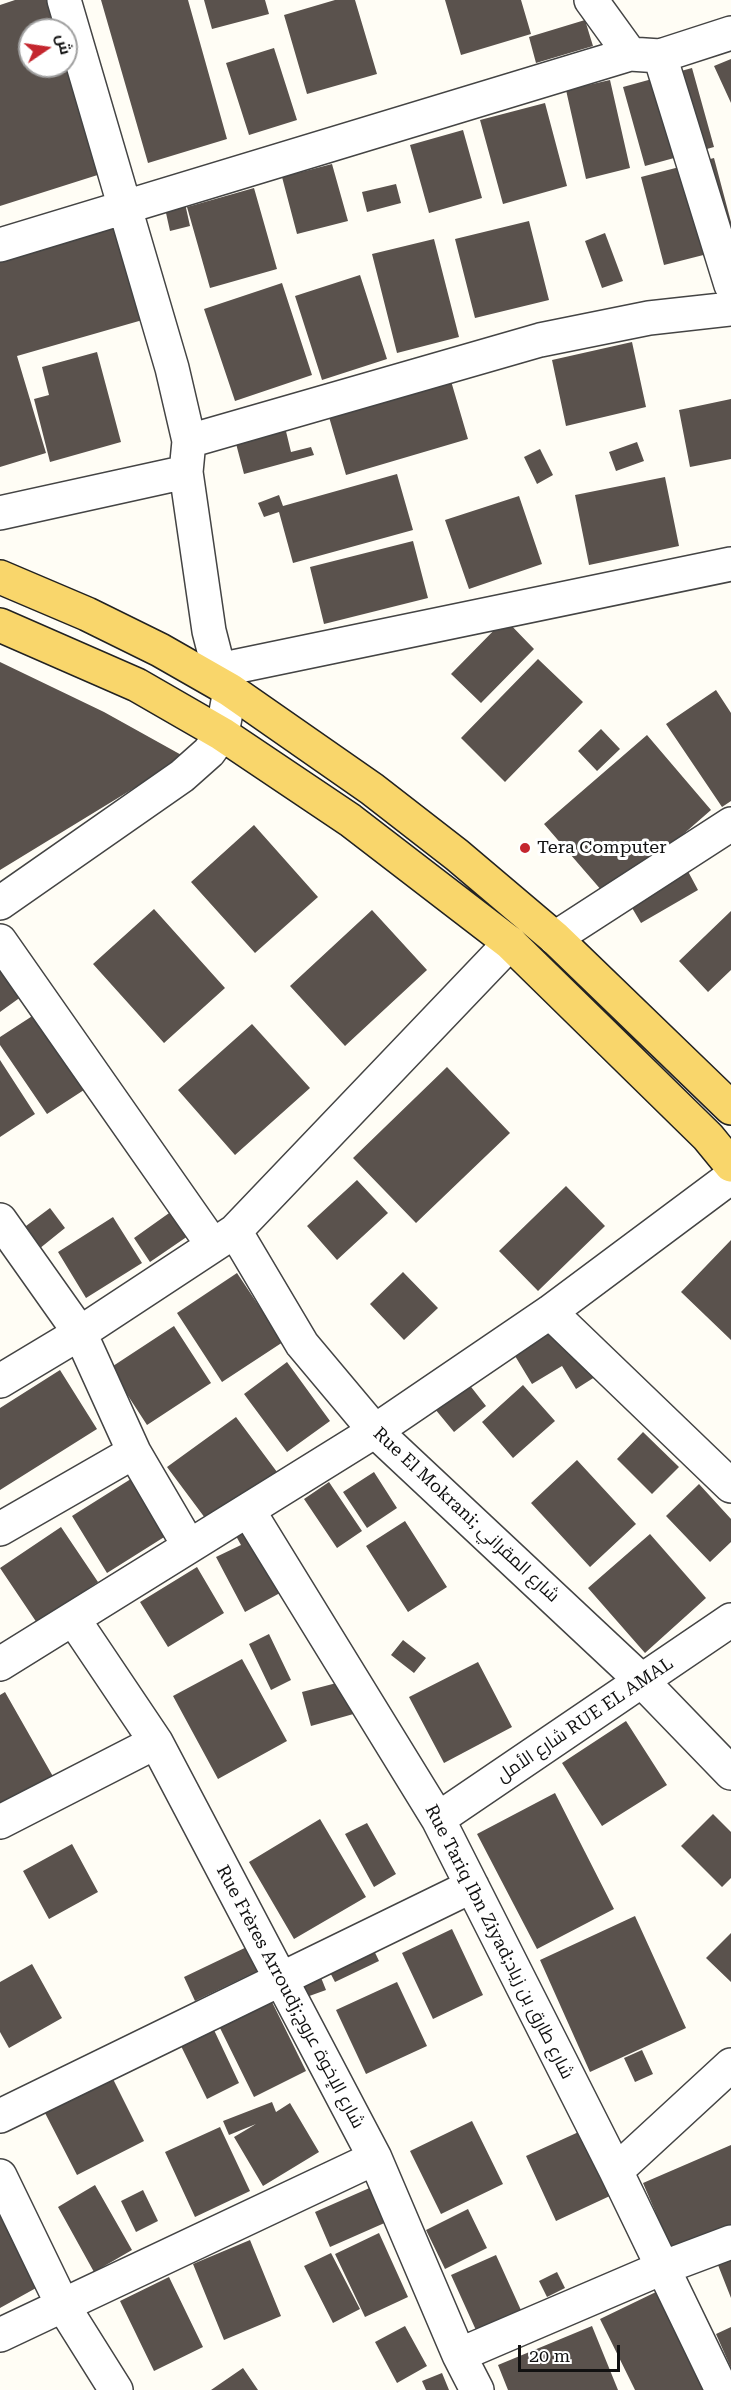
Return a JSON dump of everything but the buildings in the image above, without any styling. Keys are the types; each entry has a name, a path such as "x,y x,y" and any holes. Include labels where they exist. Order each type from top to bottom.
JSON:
{"main road":[{"path":"0,578 225,680 457,855 555,938 731,1108"},
{"path":"0,625 137,685 222,734 350,820 510,943 719,1128 731,1164"}],"street":[{"path":"0,903 182,776 208,752 222,734 225,680 209,631 188,456 172,368 64,0"},
{"path":"591,0 645,55 731,285"},
{"path":"0,245 645,55 731,33"},
{"path":"0,513 188,456 540,340 649,318 731,309"},
{"path":"225,680 731,564"},
{"path":"555,938 731,824"},
{"name":"Rue El Mokrani; شارع المقراني","path":"0,941 302,1344 375,1431 642,1681 731,1773"},
{"path":"0,1381 80,1333 223,1238 510,943"},
{"path":"0,1664 375,1431 550,1312 731,1177"},
{"path":"0,1220 80,1333 134,1452 189,1546"},
{"path":"550,1312 731,1486"},
{"path":"0,1529 134,1452"},
{"name":"Rue Tariq Ibn Ziyad;شارع طارق بن زياد","path":"248,1510 438,1819 616,2171 722,2390"},
{"name":"Rue Frères Arroudj;شارع الإخوة عروج","path":"74,1620 156,1742 375,2158 459,2355 477,2390"},
{"name":"شارع الأمل RUE EL AMAL","path":"438,1819 731,1620"},
{"path":"0,1822 156,1742"},
{"path":"0,2116 472,1886"},
{"path":"616,2171 731,2065"},
{"path":"0,2335 375,2158"},
{"path":"0,2176 62,2304 116,2390"},
{"path":"459,2355 662,2268 731,2242"}],"place":[{"name":"Tera Computer","path":"525,848"}]}
